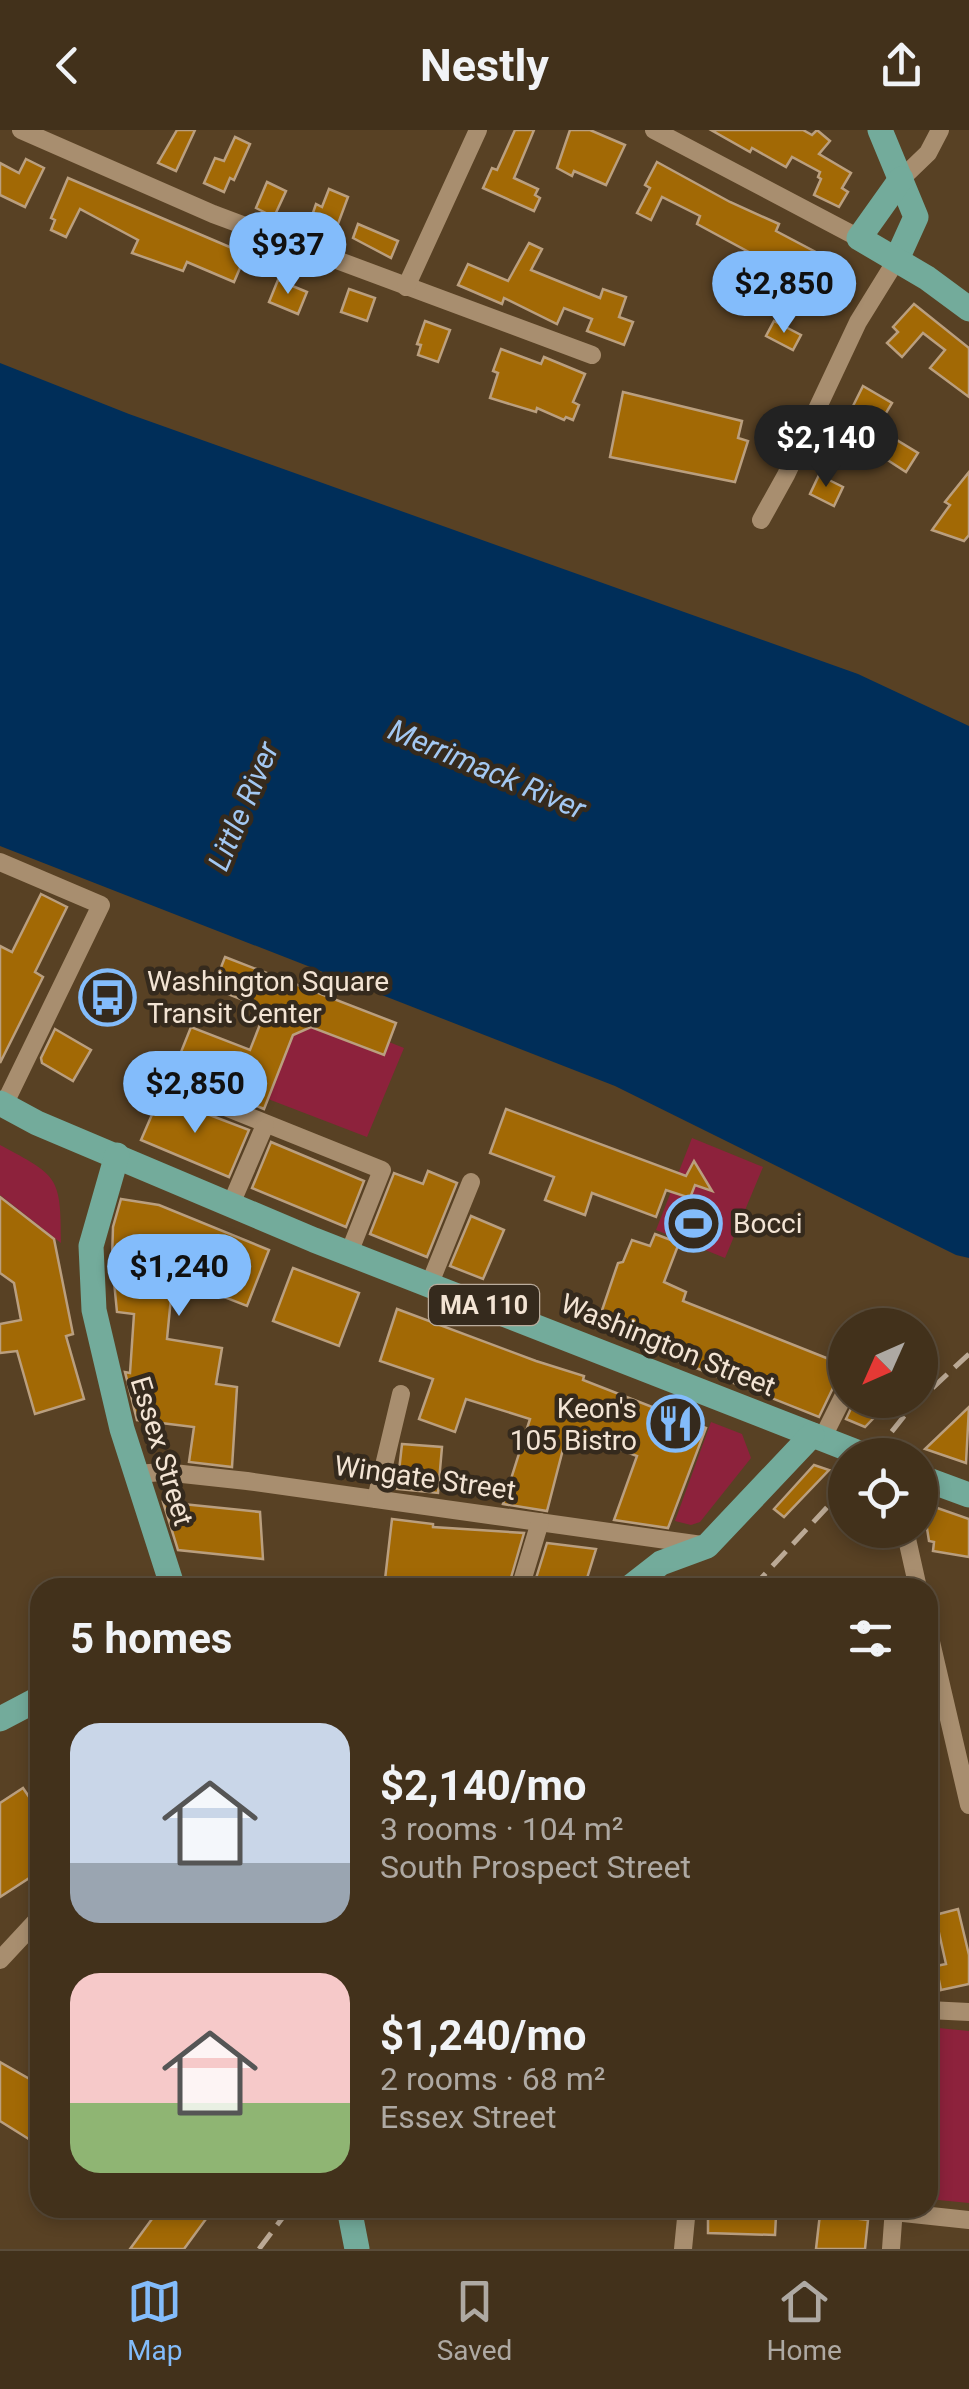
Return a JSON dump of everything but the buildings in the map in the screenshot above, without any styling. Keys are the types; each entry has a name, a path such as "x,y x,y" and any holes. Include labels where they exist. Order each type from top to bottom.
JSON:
{"main road":[{"path":"880,130 916,217 897,259"},
{"path":"901,179 859,238 897,259 969,310"},
{"name":"MA 110","path":"2,1104 117,1156"},
{"name":"Washington Street","path":"117,1156 349,1253 828,1441"},
{"name":"Essex Street","path":"117,1156 91,1246 94,1310 101,1351 135,1474 170,1578"},
{"path":"642,1578 661,1563 707,1546 817,1437"},
{"path":"938,1483 969,1495"},
{"path":"0,1719 30,1703"},
{"path":"351,2218 357,2249"}],"street":[{"path":"21,130 214,214 592,355"},
{"path":"406,286 478,130"},
{"path":"654,130 859,238"},
{"path":"901,179 928,153 940,130"},
{"path":"761,520 858,322 897,259"},
{"path":"0,862 101,904 2,1104"},
{"path":"148,1076 382,1170 349,1253"},
{"path":"231,1204 265,1125"},
{"path":"430,1284 472,1182"},
{"path":"376,1499 401,1394"},
{"path":"817,1437 829,1418"},
{"name":"Wingate Street","path":"135,1474 164,1472 247,1480 707,1546"},
{"path":"523,1578 540,1522"},
{"path":"909,1548 916,1578"},
{"path":"938,1672 969,1804"},
{"path":"0,1960 30,1928"},
{"path":"938,2010 969,2012"},
{"path":"938,2216 969,2220"},
{"path":"682,2249 686,2218"},
{"path":"890,2249 893,2218"}],"shaded area":[{"path":"311,1027 384,1054 389,1042 404,1048 367,1137 268,1099 293,1035"},
{"path":"692,1138 763,1167 725,1258 656,1230"},
{"path":"0,1145 34,1164 52,1180 60,1204 61,1243 0,1195"},
{"path":"711,1422 742,1434 751,1458 700,1522 691,1525 675,1521"},
{"path":"938,2028 969,2031 969,2203 938,2200"}],"water":[{"path":"0,363 129,414 858,674 969,726 969,1258 615,1086 0,846"}],"railway":[{"path":"887,1438 909,1410 969,1354"},
{"path":"761,1578 828,1506"},
{"path":"259,2249 282,2218"}],"place":[{"name":"Washington Square Transit Center","path":"108,997"},
{"name":"Bocci","path":"694,1223"},
{"name":"Keon's 105 Bistro","path":"676,1424"}],"water label":[{"name":"Merrimack River","path":"487,769"},
{"name":"Little River","path":"243,806"}]}
